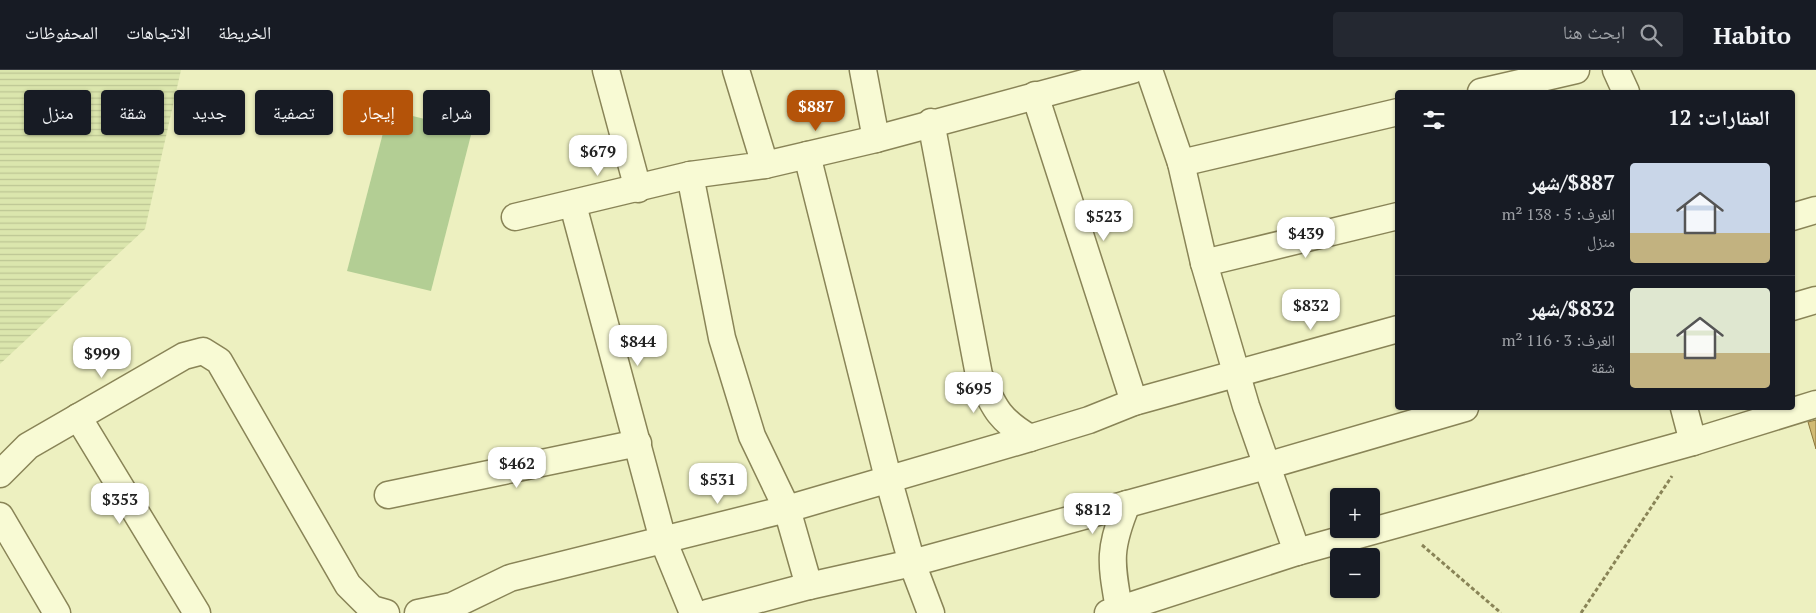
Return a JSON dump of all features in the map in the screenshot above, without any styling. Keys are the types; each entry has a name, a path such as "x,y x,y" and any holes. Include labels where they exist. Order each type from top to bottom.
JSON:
{"street":[{"path":"606,70 638,189"},
{"path":"736,70 765,165"},
{"path":"863,70 876,139"},
{"path":"515,217 573,205 690,175 765,165 876,139 932,122 1132,70"},
{"path":"1149,70 1181,163 1204,263 1236,373 1266,466 1298,552"},
{"path":"1490,90 1576,70"},
{"path":"1616,70 1625,90"},
{"path":"1035,95 1134,402"},
{"path":"1181,163 1395,113"},
{"path":"932,122 979,375 997,413 1014,428 1030,438"},
{"path":"807,155 888,478 912,563 931,613"},
{"path":"690,175 704,256 722,338 752,436 787,509 809,586"},
{"path":"573,205 663,540 692,613"},
{"path":"1795,216 1816,210"},
{"path":"1204,263 1395,217"},
{"path":"1795,307 1816,300"},
{"path":"418,613 452,606 510,578 787,509 1089,420 1134,402 1395,330"},
{"path":"0,474 28,446 184,356 202,351 219,362 348,585 372,609 386,613"},
{"path":"1127,504 1115,534 1111,555 1114,611 1298,552 1693,442 1816,404"},
{"path":"707,613 809,586 912,563 1266,466 1458,410"},
{"path":"1685,410 1693,442"},
{"path":"78,417 197,613"},
{"path":"388,495 638,443"},
{"path":"0,516 58,613"}],"path":[{"path":"1581,613 1656,502 1693,442"},
{"path":"1398,523 1501,613"}],"green space":[{"path":"0,70 181,70 176,90 174,90 174,101 145,229 0,364"},
{"path":"413,116 423,119 423,135 471,135 431,291 347,271 382,135 413,135"}],"building":[{"path":"1816,420 1816,449 1808,422"}]}
